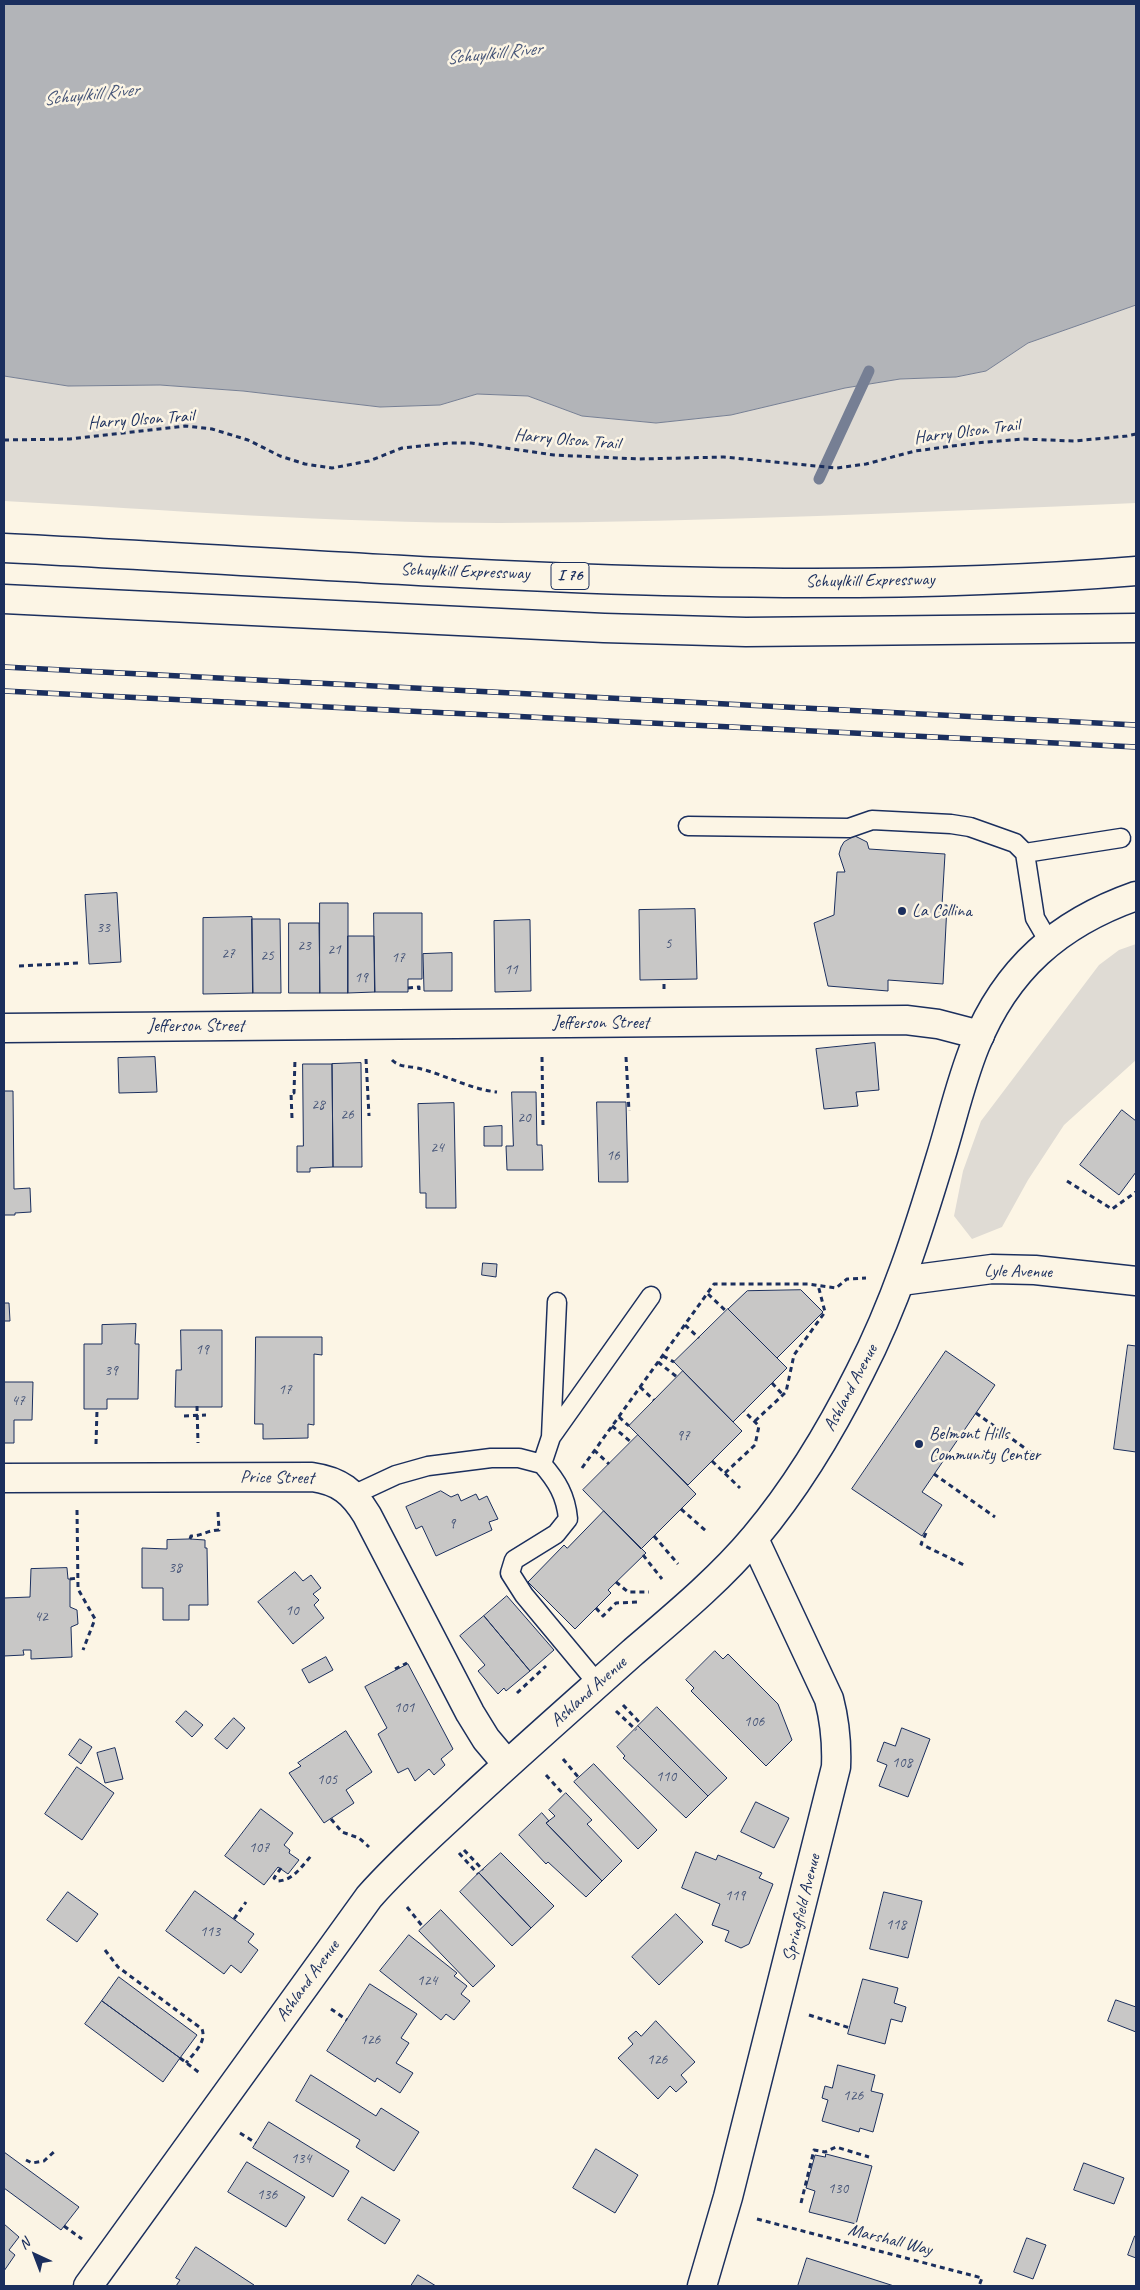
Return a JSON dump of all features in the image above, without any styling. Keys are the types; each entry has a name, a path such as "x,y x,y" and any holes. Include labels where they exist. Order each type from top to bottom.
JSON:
{"main road":[{"name":"Schuylkill Expressway","path":"4,548 424,571 751,583 1052,578 1136,572"},
{"path":"4,599 586,628 746,632 1136,628"},
{"path":"980,1035 1008,986 1030,960 1049,942 1076,922 1136,896"},
{"name":"Jefferson Street","path":"4,1028 906,1020 938,1024 980,1035"},
{"name":"Ashland Avenue","path":"88,2286 369,1897 392,1871 507,1764 609,1696 690,1602 754,1539 800,1476 832,1426 884,1326 901,1281 942,1154 963,1079 980,1035"},
{"name":"Lyle Avenue","path":"901,1281 992,1269 1035,1270 1136,1281"},
{"name":"Price Street","path":"4,1478 312,1477 337,1483 353,1495 367,1516 470,1713 486,1740 507,1764"},
{"name":"Springfield Avenue","path":"702,2286 726,2204 836,1767 837,1742 829,1699 754,1539"}],"lane":[{"path":"688,826 850,828 872,820 951,824 970,827 1015,843 1024,853 1035,918 1049,942"},
{"path":"1024,853 1121,838"},
{"path":"551,1437 651,1296"},
{"path":"542,1464 551,1437 557,1302"},
{"path":"353,1495 396,1475 428,1466 500,1458 519,1458 542,1464 560,1488 566,1502 568,1519 556,1534 514,1560 510,1573 524,1595 609,1696"}],"path":[{"name":"Harry Olson Trail","path":"4,440 70,439 185,426 212,430 248,440 288,458 332,468 369,462 402,448 449,443 471,444 554,455 639,459 724,457 837,468 866,464 915,451 975,443 1022,438 1074,441 1136,434"},
{"path":"19,966 80,963"},
{"path":"408,988 419,988"},
{"path":"626,1053 629,1111"},
{"path":"366,1056 368,1116"},
{"path":"389,1058 397,1065 442,1074 484,1091 497,1092"},
{"path":"542,1058 542,1126"},
{"path":"292,1118 290,1100 291,1093 294,1093 295,1063"},
{"path":"1068,1181 1112,1209 1136,1192"},
{"path":"581,1469 714,1284 836,1288 847,1279 866,1278"},
{"path":"755,1421 786,1392 794,1355 825,1312 818,1286"},
{"path":"708,1294 726,1311"},
{"path":"685,1325 699,1338"},
{"path":"663,1356 674,1362"},
{"path":"658,1362 677,1378"},
{"path":"772,1383 783,1395"},
{"path":"640,1387 654,1400"},
{"path":"725,1473 755,1445 759,1426 744,1411"},
{"path":"976,1413 1033,1454"},
{"path":"184,1416 206,1415"},
{"path":"619,1417 629,1426"},
{"path":"612,1426 631,1442"},
{"path":"594,1450 609,1464"},
{"path":"712,1461 740,1488"},
{"path":"934,1474 995,1517"},
{"path":"78,1507 78,1590 95,1619 83,1650"},
{"path":"681,1509 706,1531"},
{"path":"190,1540 191,1536 201,1536 209,1530 219,1530 218,1512"},
{"path":"926,1533 921,1544 964,1565"},
{"path":"654,1536 678,1564"},
{"path":"643,1556 662,1579"},
{"path":"70,1579 78,1578"},
{"path":"616,1582 628,1592 649,1592"},
{"path":"596,1608 603,1616 616,1603 640,1602"},
{"path":"516,1693 550,1663"},
{"path":"395,1669 403,1665"},
{"path":"609,1696 641,1724"},
{"path":"609,1696 636,1730"},
{"path":"557,1753 580,1778"},
{"path":"540,1769 564,1795"},
{"path":"330,1819 342,1832 359,1838 375,1852"},
{"path":"458,1844 483,1870"},
{"path":"454,1847 478,1874"},
{"path":"281,1868 274,1878 277,1881 286,1881 311,1856"},
{"path":"234,1919 246,1902"},
{"path":"406,1906 423,1927"},
{"path":"104,1950 118,1968 202,2029 204,2034 202,2042 186,2063"},
{"path":"331,2008 347,2020"},
{"path":"818,2018 850,2028"},
{"path":"180,2058 202,2074"},
{"path":"234,2128 256,2143"},
{"path":"801,2203 814,2150 825,2152 836,2147 869,2157"},
{"path":"26,2160 32,2164 44,2161 56,2150"},
{"name":"Marshall Way","path":"782,2226 982,2278 979,2286"}],"shaded area":[{"path":"1136,305 1136,503 738,519 499,523 375,521 4,501 4,376 68,386 160,385 243,391 380,407 440,405 477,394 528,396 582,416 656,423 731,415 845,388 900,379 956,377 986,371 1028,343"},
{"path":"1136,944 1136,1060 1064,1125 1028,1180 1002,1227 972,1239 954,1216 963,1171 981,1121 1099,965 1119,950"}],"water":[{"name":"Schuylkill River","path":"4,4 1136,4 1136,305 1028,343 986,371 956,377 900,379 845,388 731,415 656,423 582,416 528,396 477,394 440,405 380,407 243,391 160,385 68,386 4,376"}],"building":[{"path":"855,836 867,842 869,849 945,854 942,905 947,905 943,984 888,980 888,991 828,986 814,923 834,915 837,872 845,872 839,854 844,842"},
{"path":"117,893 121,962 89,964 85,895"},
{"path":"320,903 348,903 348,993 320,993"},
{"path":"695,909 697,979 640,980 639,910"},
{"path":"374,913 422,913 422,979 408,979 408,992 375,992"},
{"path":"252,917 253,993 203,994 203,918"},
{"path":"252,919 280,919 281,993 253,993"},
{"path":"530,920 531,991 495,992 494,921"},
{"path":"289,923 319,923 320,993 289,993"},
{"path":"348,936 374,936 375,992 348,993"},
{"path":"452,953 452,991 424,991 423,954"},
{"path":"875,1043 879,1090 856,1092 858,1106 824,1109 816,1049"},
{"path":"155,1057 157,1092 119,1093 118,1058"},
{"path":"361,1063 362,1167 333,1167 332,1064"},
{"path":"303,1064 332,1064 333,1167 310,1168 310,1172 297,1172 297,1146 303,1146"},
{"path":"4,1091 13,1091 14,1189 30,1188 31,1212 15,1213 15,1215 4,1215"},
{"path":"512,1092 536,1092 537,1145 542,1145 543,1170 507,1170 506,1146 513,1146"},
{"path":"597,1102 626,1102 628,1182 599,1182"},
{"path":"454,1103 456,1208 426,1208 426,1193 420,1193 418,1104"},
{"path":"1122,1110 1136,1121 1136,1172 1119,1195 1080,1165"},
{"path":"502,1126 502,1146 484,1146 484,1127"},
{"path":"483,1263 497,1264 496,1277 482,1275"},
{"path":"801,1290 823,1312 777,1358 728,1309 747,1291"},
{"path":"4,1303 9,1303 10,1321 4,1321"},
{"path":"728,1309 787,1368 733,1422 674,1362"},
{"path":"136,1324 135,1344 139,1344 138,1399 107,1399 107,1409 84,1409 84,1344 102,1344 102,1325"},
{"path":"181,1330 222,1330 222,1407 175,1407 176,1370 181,1370"},
{"path":"256,1337 322,1337 322,1355 314,1354 314,1425 308,1424 308,1438 263,1439 263,1424 255,1424"},
{"path":"1128,1345 1136,1346 1136,1452 1114,1449"},
{"name":"Belmont Hills Community Center","path":"946,1351 995,1385 922,1492 942,1505 922,1536 852,1489"},
{"path":"683,1371 742,1431 688,1485 629,1426"},
{"path":"4,1382 33,1382 32,1420 14,1420 14,1443 4,1443"},
{"path":"638,1435 696,1494 641,1549 583,1490"},
{"path":"441,1491 451,1497 458,1494 461,1501 476,1494 479,1500 487,1496 498,1519 489,1522 492,1530 436,1556 422,1526 416,1529 406,1507"},
{"path":"604,1511 646,1553 608,1590 611,1593 575,1629 528,1582 564,1545 567,1548"},
{"path":"167,1540 205,1540 205,1548 207,1548 208,1605 189,1605 189,1620 163,1620 163,1588 142,1588 142,1548 167,1549"},
{"path":"67,1568 68,1579 70,1579 70,1607 77,1610 78,1624 71,1627 72,1657 31,1659 31,1650 23,1650 24,1655 4,1656 4,1598 30,1597 31,1569"},
{"path":"295,1572 303,1581 311,1575 321,1588 313,1594 319,1600 314,1605 324,1618 293,1644 258,1602"},
{"path":"507,1596 554,1650 530,1671 484,1616"},
{"path":"484,1616 530,1671 506,1691 504,1688 498,1694 478,1671 485,1665 460,1636"},
{"path":"715,1651 723,1659 728,1654 778,1704 792,1740 766,1766 691,1691 694,1688 686,1680"},
{"path":"326,1657 333,1670 309,1683 302,1670"},
{"path":"408,1664 453,1749 441,1759 445,1765 434,1775 429,1769 415,1781 408,1768 398,1773 378,1734 387,1728 365,1687"},
{"path":"657,1707 727,1778 708,1796 638,1726"},
{"path":"186,1711 203,1725 192,1737 176,1722"},
{"path":"234,1718 245,1728 227,1749 215,1739"},
{"path":"638,1726 708,1796 686,1818 623,1758 625,1756 617,1747"},
{"path":"902,1728 930,1739 908,1797 879,1786 887,1765 877,1761 884,1742 895,1746"},
{"path":"346,1731 372,1772 346,1790 354,1803 324,1823 289,1773 301,1766 298,1763"},
{"path":"80,1739 92,1747 81,1764 69,1755"},
{"path":"115,1748 123,1779 105,1783 97,1753"},
{"path":"594,1764 657,1830 638,1849 574,1782"},
{"path":"77,1767 114,1793 82,1840 45,1814"},
{"path":"566,1793 592,1820 587,1824 622,1861 602,1881 546,1823 555,1816 549,1810"},
{"path":"756,1802 789,1818 774,1848 741,1832"},
{"path":"261,1809 293,1833 284,1845 290,1850 289,1853 299,1860 288,1874 278,1867 264,1885 225,1856"},
{"path":"542,1813 549,1821 546,1823 602,1881 586,1897 548,1862 546,1864 519,1835"},
{"path":"696,1852 716,1860 718,1855 762,1873 759,1878 773,1884 749,1944 741,1948 725,1941 729,1931 712,1925 720,1904 682,1888"},
{"path":"501,1853 554,1906 531,1928 479,1873"},
{"path":"479,1873 531,1928 512,1946 460,1892"},
{"path":"195,1891 254,1934 248,1942 258,1950 241,1973 231,1965 224,1974 166,1931"},
{"path":"68,1892 98,1914 77,1942 47,1920"},
{"path":"884,1892 922,1901 908,1958 870,1949"},
{"path":"441,1910 495,1966 473,1987 419,1931"},
{"path":"676,1914 703,1942 659,1985 632,1957"},
{"path":"409,1935 457,1973 454,1976 467,1986 461,1994 470,2001 454,2020 446,2014 441,2020 380,1971"},
{"path":"119,1977 197,2035 180,2058 102,2001"},
{"path":"863,1979 898,1988 894,2003 906,2007 902,2022 891,2019 885,2044 848,2034"},
{"path":"370,1984 417,2014 401,2038 409,2043 396,2063 413,2073 400,2093 377,2078 375,2082 327,2051"},
{"path":"1116,2000 1136,2007 1136,2032 1108,2021"},
{"path":"102,2001 180,2058 163,2082 85,2024"},
{"path":"656,2021 695,2062 681,2075 687,2082 676,2092 670,2086 658,2099 618,2058 633,2044 628,2038 636,2031 641,2036"},
{"path":"838,2065 875,2075 871,2091 883,2094 873,2132 860,2128 859,2132 822,2121 828,2100 822,2098 825,2086 832,2088"},
{"path":"311,2075 376,2116 381,2108 419,2132 394,2171 356,2147 360,2140 296,2101"},
{"path":"269,2122 349,2171 333,2197 253,2148"},
{"path":"596,2149 638,2175 615,2213 573,2188"},
{"path":"4,2152 79,2207 61,2230 4,2188"},
{"path":"826,2154 872,2166 856,2224 809,2212 815,2191 806,2188 815,2155 825,2157"},
{"path":"247,2162 305,2197 286,2227 228,2192"},
{"path":"1084,2163 1124,2178 1114,2204 1074,2190"},
{"path":"362,2197 400,2220 385,2244 348,2220"},
{"path":"4,2224 19,2237 9,2250 15,2255 4,2271"},
{"path":"1136,2236 1136,2258 1128,2255"},
{"path":"1027,2238 1046,2245 1033,2279 1014,2272"},
{"path":"196,2247 254,2286 176,2286 180,2280 176,2278"},
{"path":"807,2258 894,2286 798,2286"},
{"path":"418,2275 436,2286 411,2286"}],"waterway":[{"path":"819,479 869,371"}],"railway":[{"path":"4,667 1136,725"},
{"path":"4,691 1136,747"}],"place":[{"name":"La Collina","path":"902,911"},
{"name":"Belmont Hills Community Center","path":"919,1444"}]}
